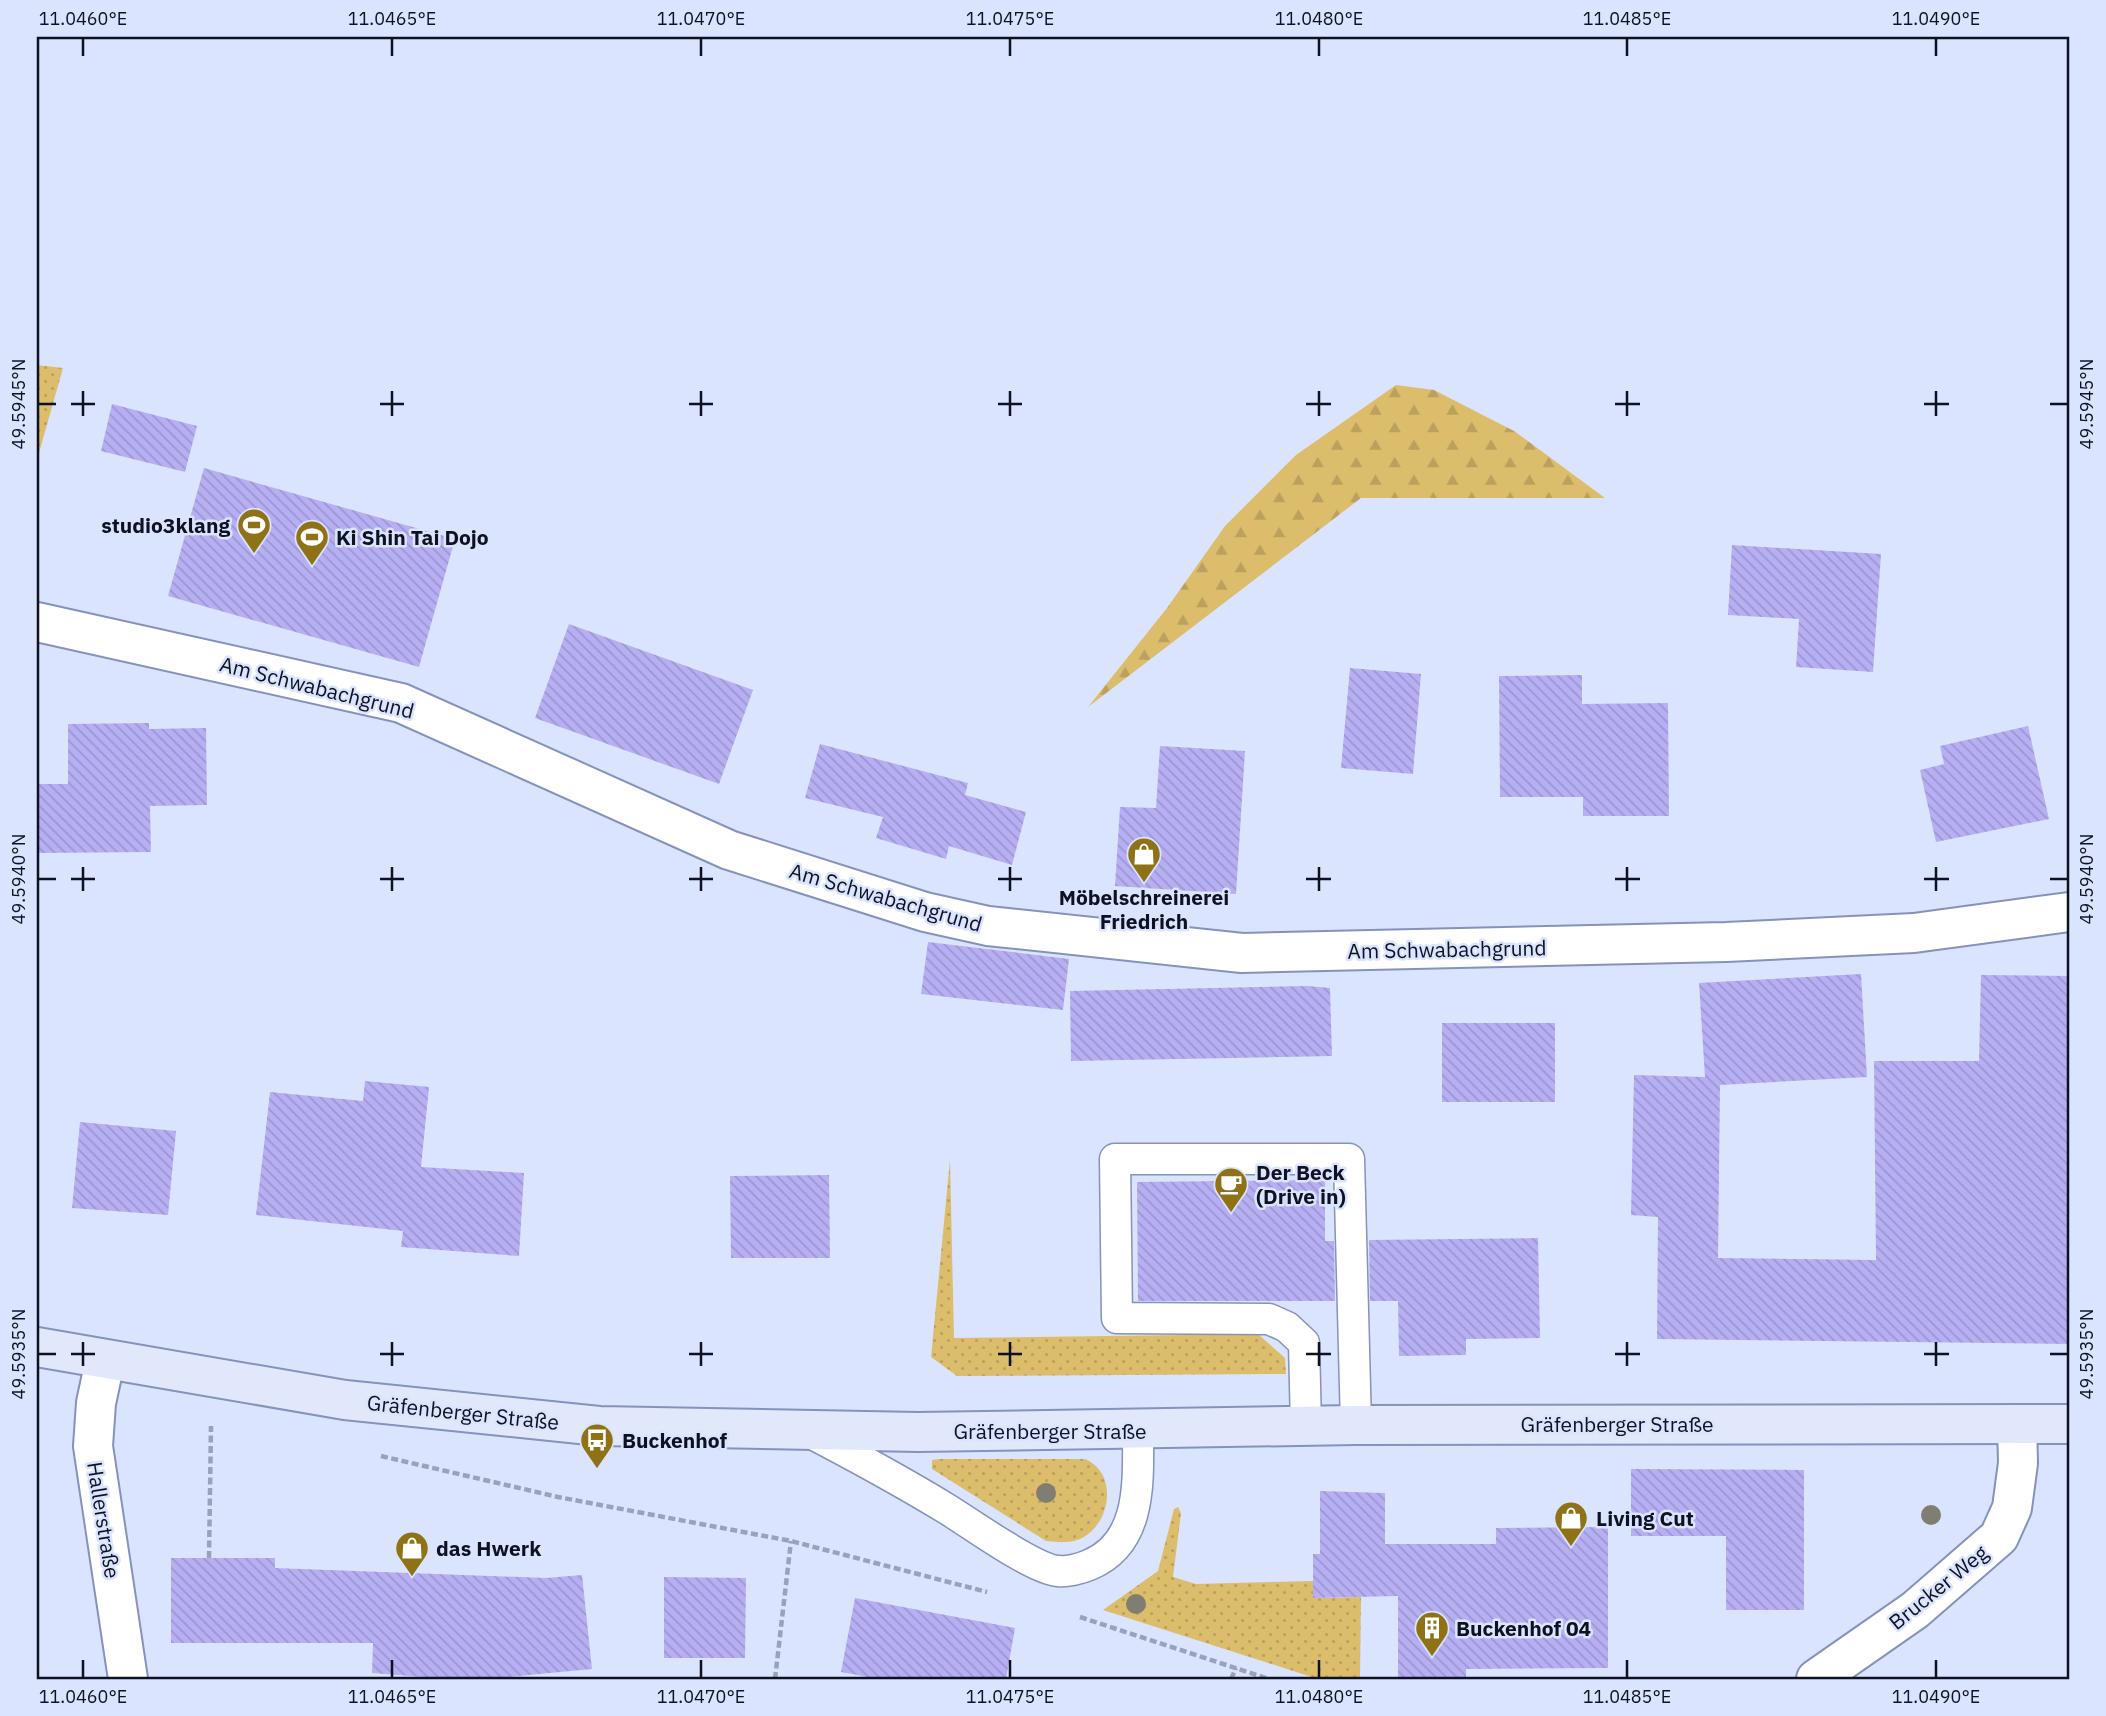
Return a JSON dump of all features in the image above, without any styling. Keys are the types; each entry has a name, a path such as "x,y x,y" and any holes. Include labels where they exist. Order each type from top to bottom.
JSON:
{"main road":[{"name":"Gräfenberger Straße","path":"37,1347 105,1361 345,1399 599,1426 807,1431 1138,1431 1356,1425 2069,1423"}],"street":[{"name":"Am Schwabachgrund","path":"37,622 401,703 729,850 925,912 988,926 1242,953 1726,942 1901,934 2069,912"},
{"name":"Hallerstraße","path":"105,1361 96,1403 93,1446 128,1679"},
{"name":"Brucker Weg","path":"1816,1679 1915,1611 1999,1537 2012,1508 2018,1463 2017,1424"}],"lane":[{"path":"1306,1427 1304,1343 1287,1327 1269,1319 1117,1318 1115,1159 1349,1159 1356,1425"},
{"path":"807,1431 899,1479 1033,1561 1057,1572 1080,1569 1103,1559 1121,1541 1133,1514 1138,1488 1138,1431"}],"path":[{"path":"209,1558 211,1421 224,1424"},
{"path":"369,1453 558,1497 790,1541 1001,1595"},
{"path":"775,1679 790,1541"},
{"path":"1067,1613 1269,1679"},
{"path":"1231,1679 1237,1668"}],"green space":[{"path":"37,365 63,368 37,460"},
{"path":"1396,385 1434,390 1514,431 1605,498 1361,498 1088,707 1167,608 1225,526 1296,455"},
{"path":"950,1160 954,1338 1258,1334 1285,1358 1286,1374 957,1376 931,1357"},
{"path":"1085,1459 1103,1475 1107,1497 1105,1509 1093,1530 1084,1537 1070,1542 1046,1541 932,1469 932,1460"},
{"path":"1178,1507 1181,1513 1173,1577 1196,1584 1313,1581 1314,1598 1361,1597 1360,1679 1318,1679 1103,1610 1158,1571 1174,1509"}],"building":[{"path":"112,404 197,426 185,472 101,451"},
{"name":"Ki Shin Tai Dojo","path":"204,468 455,539 419,667 168,596"},
{"path":"1732,545 1881,554 1873,672 1796,667 1799,619 1728,615"},
{"path":"569,624 753,690 719,784 535,718"},
{"path":"1350,668 1421,674 1413,774 1341,768"},
{"path":"1582,675 1582,704 1668,703 1669,816 1583,816 1583,797 1500,797 1499,676"},
{"path":"149,723 149,729 206,728 207,805 150,806 151,852 37,853 37,784 68,784 68,724"},
{"path":"2028,726 2049,819 1936,842 1920,770 1944,764 1940,746"},
{"path":"820,744 968,783 965,795 1026,812 1012,865 949,846 946,859 876,838 883,817 805,798"},
{"path":"1160,746 1245,751 1236,894 1115,886 1120,807 1156,808"},
{"path":"928,942 1069,959 1063,1010 921,994"},
{"path":"1861,974 1867,1077 1720,1085 1718,1258 1876,1260 1874,1061 1979,1061 1981,975 2069,976 2069,1344 1657,1339 1658,1217 1631,1215 1634,1075 1705,1077 1699,983"},
{"path":"1307,986 1330,988 1332,1056 1071,1061 1070,991"},
{"path":"1442,1023 1555,1023 1555,1102 1442,1102"},
{"path":"365,1081 429,1087 421,1167 524,1173 519,1256 401,1247 403,1231 256,1215 270,1092 363,1101"},
{"path":"80,1122 176,1131 168,1215 72,1208"},
{"path":"829,1175 830,1258 731,1258 730,1176"},
{"name":"Der Beck (Drive in)","path":"1325,1180 1325,1241 1334,1241 1335,1301 1138,1301 1137,1182"},
{"path":"1538,1238 1540,1338 1466,1339 1466,1355 1399,1356 1398,1301 1370,1301 1369,1240"},
{"path":"1631,1469 1804,1470 1804,1610 1726,1610 1726,1536 1631,1536"},
{"path":"1320,1491 1385,1493 1385,1544 1496,1544 1496,1528 1608,1527 1608,1668 1466,1669 1466,1679 1398,1679 1398,1596 1313,1598 1313,1554 1320,1554"},
{"path":"171,1558 275,1558 275,1568 546,1578 582,1575 592,1669 486,1679 450,1679 372,1673 373,1643 171,1643"},
{"path":"664,1577 746,1578 745,1658 664,1658"},
{"path":"855,1598 1015,1628 1006,1679 879,1679 841,1672"}],"place":[{"name":"studio3klang","path":"254,555"},
{"name":"Ki Shin Tai Dojo","path":"312,567"},
{"name":"Möbelschreinerei Friedrich","path":"1144,884"},
{"name":"Der Beck (Drive in)","path":"1231,1214"},
{"name":"Buckenhof","path":"597,1470"},
{"name":"Living Cut","path":"1571,1548"},
{"name":"das Hwerk","path":"412,1578"},
{"name":"Buckenhof 04","path":"1432,1658"}]}
